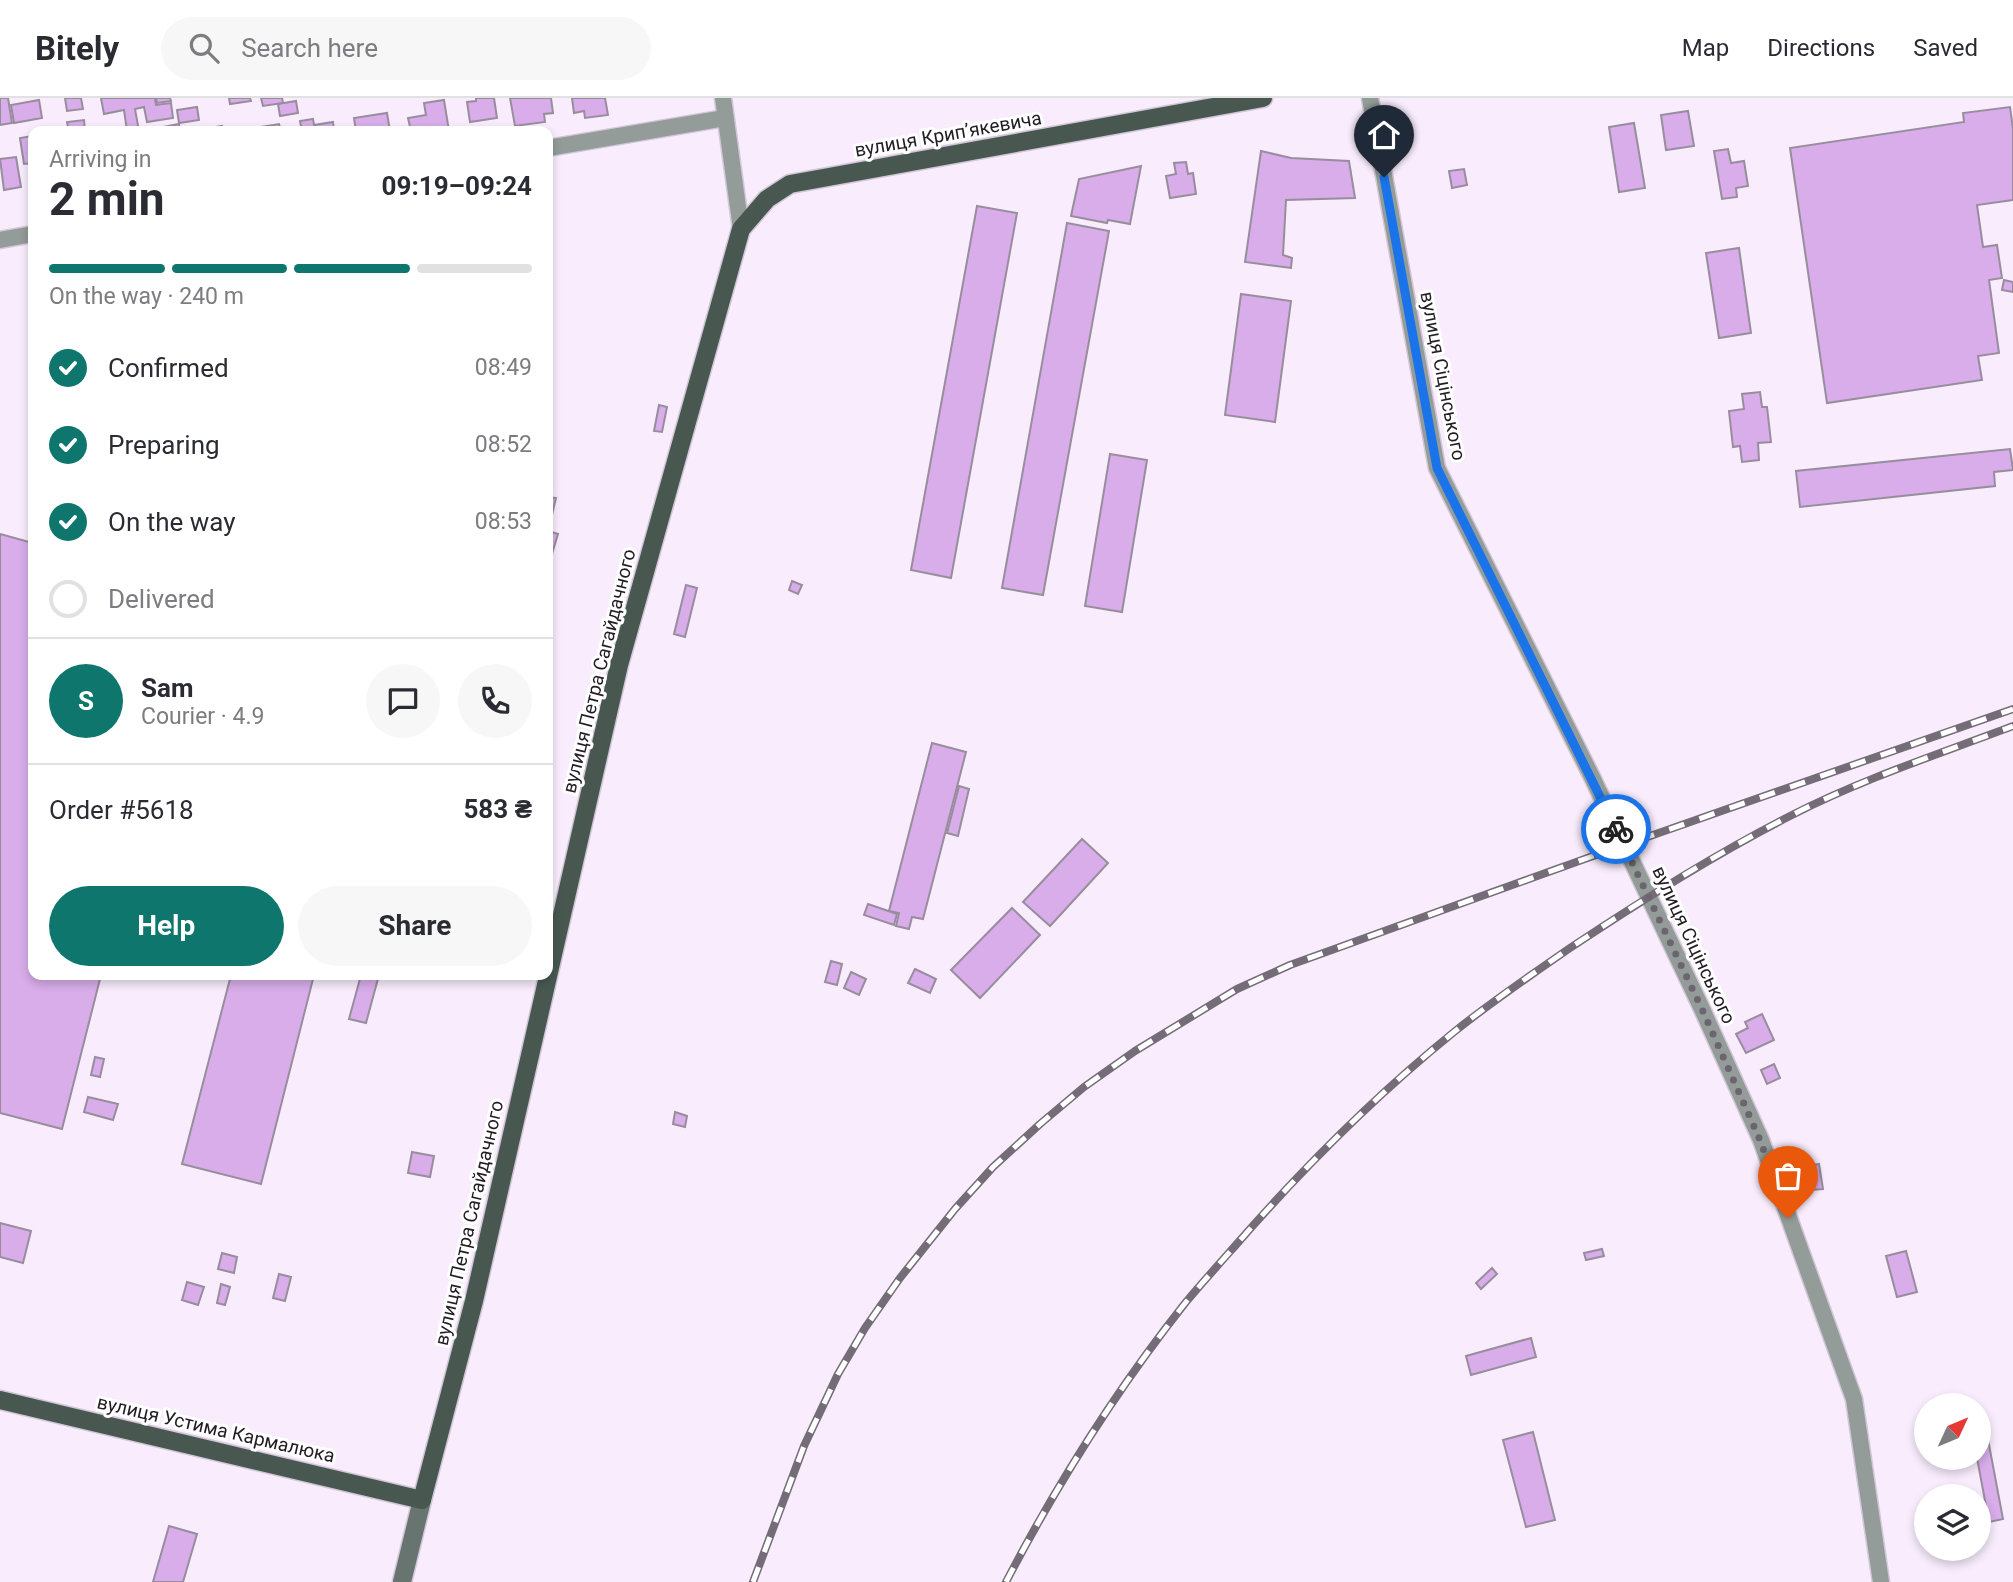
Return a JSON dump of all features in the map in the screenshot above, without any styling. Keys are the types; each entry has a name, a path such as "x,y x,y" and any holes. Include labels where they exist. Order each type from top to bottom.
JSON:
{"main road":[{"name":"вулиця Крипʼякевича","path":"741,229 767,199 790,184 1263,98"},
{"name":"вулиця Петра Сагайдачного","path":"553,954 619,665 741,229"},
{"name":"вулиця Петра Сагайдачного","path":"402,1582 474,1301 547,980"},
{"name":"вулиця Устима Кармалюка","path":"0,1400 422,1500"}],"street":[{"name":"вулиця Петра Сагайдачного","path":"723,98 741,229"},
{"name":"вулиця Сіцінського","path":"1370,98 1437,468 1591,777 1702,1009 1760,1140 1854,1399 1881,1582"},
{"path":"553,147 725,118"},
{"path":"0,240 28,235"}],"building":[{"path":"0,98 8,98 12,123 0,125"},
{"path":"65,98 81,98 83,109 67,111"},
{"path":"101,98 155,98 156,105 171,103 173,118 147,122 144,107 135,109 138,126 126,126 124,110 104,114"},
{"path":"156,98 170,98 171,101 157,103"},
{"path":"229,98 250,98 251,101 230,104"},
{"path":"261,98 282,98 283,103 263,106"},
{"path":"476,98 494,98 497,118 470,122 467,102 476,101"},
{"path":"510,98 551,98 553,113 544,114 545,122 515,126"},
{"path":"572,98 605,98 608,115 585,118 584,111 574,113"},
{"path":"39,100 42,118 14,123 11,105"},
{"path":"444,100 448,126 410,126 408,118 426,115 424,103"},
{"path":"296,101 298,113 280,116 278,104"},
{"path":"197,107 199,120 179,123 177,110"},
{"path":"2010,107 2013,129 2013,200 1977,205 1983,247 1997,245 2002,278 1989,280 1999,353 1978,356 1982,380 1827,403 1790,148 1964,122 1963,113"},
{"path":"1688,111 1694,146 1666,150 1661,115"},
{"path":"387,113 389,126 355,126 354,118"},
{"path":"313,119 314,125 333,122 333,126 301,126 300,121"},
{"path":"84,120 85,126 68,126 67,122"},
{"path":"1634,123 1645,188 1619,192 1609,127"},
{"path":"28,137 28,164 24,164 20,138"},
{"path":"1728,149 1731,163 1744,161 1748,186 1736,188 1737,197 1722,199 1714,151"},
{"path":"1261,151 1291,158 1349,161 1355,198 1286,200 1283,255 1292,258 1291,268 1245,262"},
{"path":"16,157 21,187 4,190 0,159"},
{"path":"1186,162 1188,174 1193,173 1196,194 1170,198 1166,176 1176,174 1174,163"},
{"path":"1141,166 1130,224 1071,216 1079,179"},
{"path":"1464,169 1467,185 1452,188 1449,171"},
{"path":"977,206 1017,213 951,578 911,570"},
{"path":"1067,223 1109,231 1043,595 1002,588"},
{"path":"1739,248 1751,333 1719,338 1706,253"},
{"path":"2004,280 2013,282 2013,292 2002,290"},
{"path":"1241,294 1291,301 1275,422 1225,415"},
{"path":"1760,392 1762,407 1767,407 1771,442 1758,443 1759,460 1742,462 1740,446 1733,447 1729,411 1744,409 1742,394"},
{"path":"659,405 667,407 662,432 654,431"},
{"path":"2010,449 2013,470 1994,472 1995,486 1800,507 1796,471"},
{"path":"1110,454 1147,460 1122,612 1085,606"},
{"path":"553,532 558,534 553,551"},
{"path":"0,534 28,542 28,980 100,980 62,1129 0,1113"},
{"path":"792,581 802,585 798,594 789,590"},
{"path":"686,585 697,588 685,637 674,634"},
{"path":"932,743 966,752 923,919 912,917 909,929 896,926 899,913 889,911"},
{"path":"959,786 969,789 958,836 947,833"},
{"path":"1082,839 1108,863 1050,926 1023,902"},
{"path":"868,904 897,914 894,925 864,915"},
{"path":"1012,908 1040,935 980,998 951,970"},
{"path":"831,961 842,964 837,985 825,982"},
{"path":"915,969 936,979 930,993 908,983"},
{"path":"851,972 866,979 859,995 844,988"},
{"path":"230,980 313,980 261,1184 182,1164"},
{"path":"360,980 378,980 366,1023 349,1019"},
{"path":"1762,1014 1774,1040 1746,1053 1736,1034 1748,1028 1745,1022"},
{"path":"95,1057 104,1059 100,1077 91,1075"},
{"path":"1774,1064 1780,1078 1767,1084 1761,1070"},
{"path":"88,1097 118,1104 113,1120 84,1112"},
{"path":"675,1112 687,1116 685,1127 673,1124"},
{"path":"412,1152 434,1156 430,1177 408,1173"},
{"path":"1819,1164 1823,1189 1811,1190 1808,1166"},
{"path":"0,1223 31,1231 23,1263 0,1257"},
{"path":"1602,1249 1604,1256 1586,1260 1584,1253"},
{"path":"1906,1251 1917,1292 1897,1297 1886,1256"},
{"path":"222,1253 237,1257 234,1273 218,1269"},
{"path":"1492,1268 1497,1274 1481,1289 1476,1283"},
{"path":"279,1274 291,1277 285,1301 273,1298"},
{"path":"187,1282 204,1287 198,1305 182,1300"},
{"path":"221,1284 230,1287 225,1305 217,1303"},
{"path":"1531,1338 1536,1357 1471,1375 1466,1356"},
{"path":"1533,1432 1555,1520 1526,1527 1503,1440"},
{"path":"1992,1461 2003,1519 1991,1522 1991,1484 1982,1484 1979,1470 1992,1470"},
{"path":"169,1526 197,1534 183,1582 153,1582"}],"railway":[{"path":"753,1582 804,1446 838,1374 865,1328 900,1278 955,1209 993,1167 1084,1087 1135,1051 1237,989 1290,965 2013,709"},
{"path":"1006,1582 1089,1438 1186,1302 1313,1161 1425,1056 1482,1010 1570,948 1735,845 1846,790 2013,726"}],"way so far":[{"path":"1616,829 1702,1009 1760,1140 1788,1218"}],"route":[{"path":"1384,177 1437,468 1616,829"}]}
